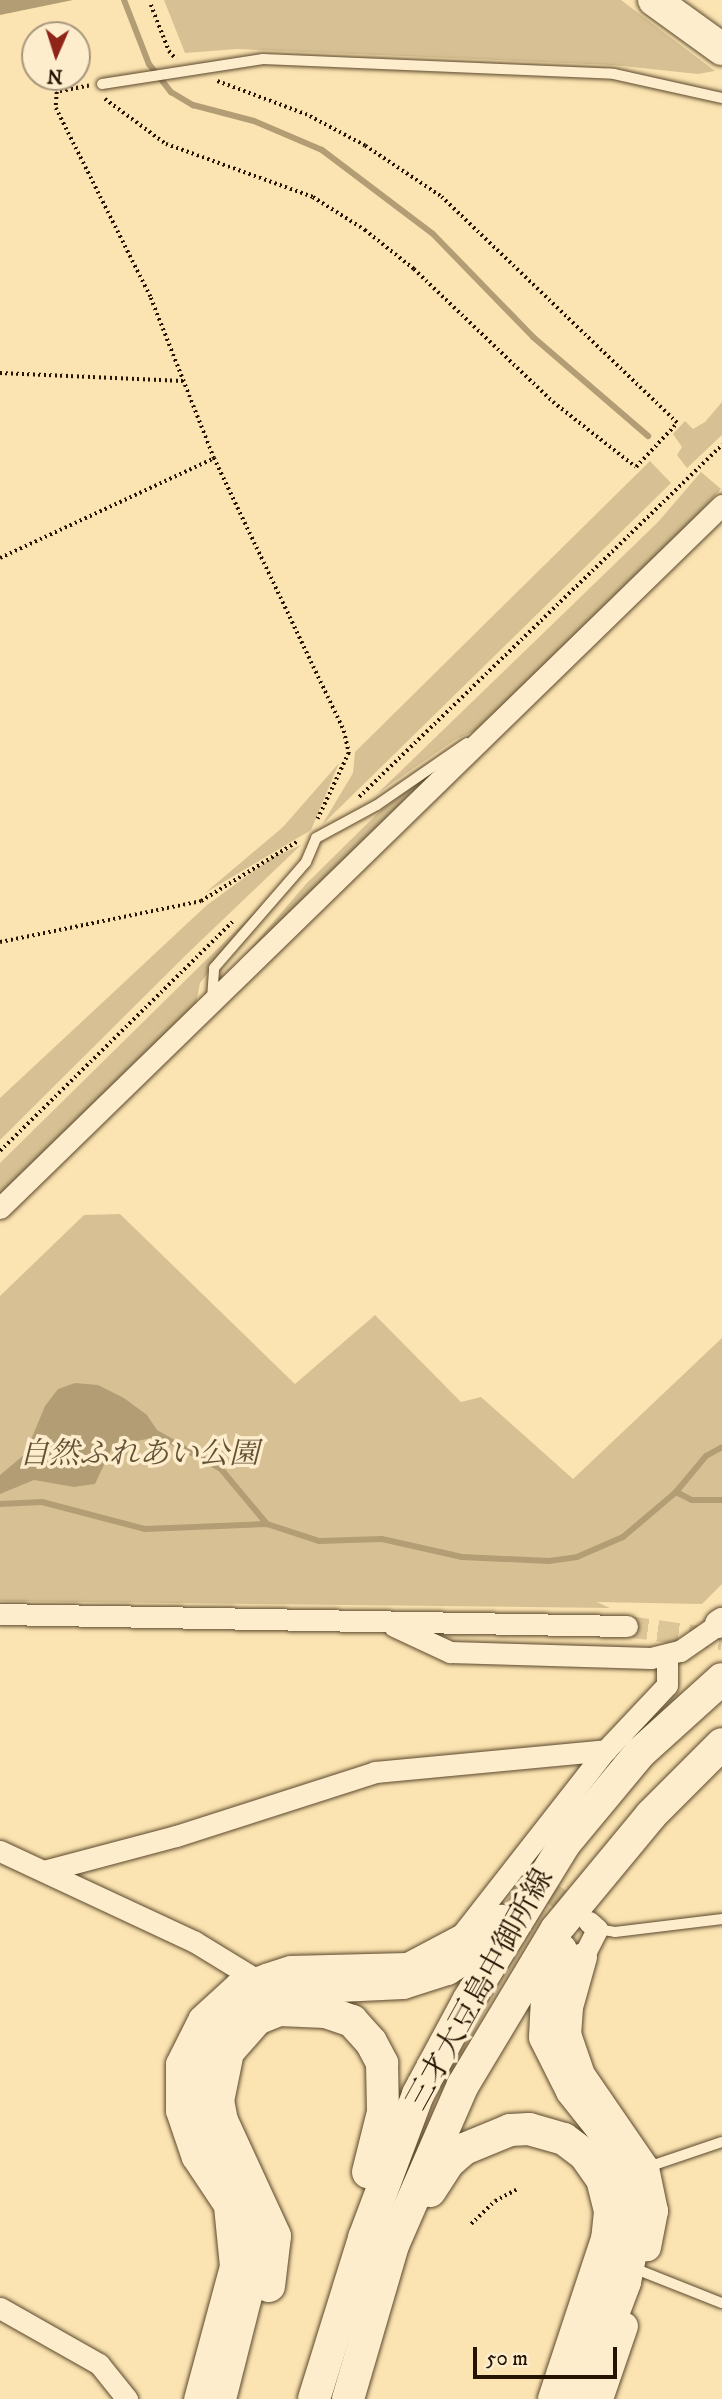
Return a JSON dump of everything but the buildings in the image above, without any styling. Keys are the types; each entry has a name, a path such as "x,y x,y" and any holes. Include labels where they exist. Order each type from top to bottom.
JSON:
{"main road":[{"path":"654,0 722,49"},
{"name":"三才大豆島中御所線","path":"314,2399 347,2294 418,2094 494,1958 566,1842 640,1753 722,1679"},
{"name":"三才大豆島中御所線","path":"348,2399 393,2245 463,2085 556,1930 651,1815 722,1744"},
{"path":"220,2399 253,2269 253,2245 244,2213 201,2121 197,2067 209,2039 247,2001 276,1989 402,1983 447,1969 490,1935 566,1842"},
{"path":"581,2399 625,2282 639,2213 619,2150 555,2063 545,2037 543,2006 548,1978 600,1877"},
{"path":"234,2399 268,2295 275,2236 222,2121 219,2088 228,2052 243,2030 279,2010 310,2010 352,2021 382,2063 381,2124 346,2264 347,2294"},
{"path":"369,2322 397,2279 428,2196 448,2162 491,2134 510,2130 529,2129 564,2139 585,2155 602,2179 610,2212 598,2277 554,2399"}],"street":[{"path":"0,1208 722,505"},
{"path":"0,1614 628,1626"},
{"path":"386,1622 450,1652 667,1655 691,1645 721,1623"},
{"path":"194,2399 230,2266 230,2241 224,2206 183,2136 173,2084 184,2041 199,2017 215,1998 254,1978 290,1966 389,1966 425,1957 477,1921 520,1869 606,1750 667,1685 667,1655"},
{"path":"44,1871 176,1836 375,1772 606,1750"},
{"path":"0,1851 195,1942 254,1978"},
{"path":"593,1925 569,2007 567,2034 581,2075 645,2168 654,2211 641,2271 599,2399"},
{"path":"0,2308 99,2364 127,2399"}],"lane":[{"path":"102,84 186,68 263,59 614,74 722,98"},
{"path":"211,1000 214,968 306,862 316,838 377,805 488,732"},
{"path":"593,1925 615,1932 722,1919"},
{"path":"645,2168 722,2142"},
{"path":"641,2271 722,2303"}],"path":[{"path":"0,942 201,901 276,851 307,837 316,838 315,827 349,753 344,731 214,458 151,298 56,108 57,92 102,84 105,101 166,144 302,193 365,230 414,269 553,402 636,467 677,423 440,196 365,146 306,114 186,68 169,51 151,5"},
{"path":"0,373 183,381"},
{"path":"0,558 214,458"},
{"path":"471,2224 495,2201 516,2190"}],"green space":[{"path":"164,0 621,0 715,71 698,74 613,65 237,49 185,53"},
{"path":"722,402 722,435 687,468 677,455 682,447 673,434 685,421 693,429 705,422"},
{"path":"650,461 671,483 322,825 353,773 355,752"},
{"path":"701,472 721,489 642,574 475,731 456,739 378,793 658,522"},
{"path":"339,763 311,830 205,893 283,827"},
{"path":"436,770 233,969 306,884 381,810"},
{"path":"301,845 0,1140 0,1098 207,905 273,857"},
{"path":"268,899 200,983 196,1003 0,1198 0,1163"},
{"name":"自然ふれあい公園","path":"120,1214 295,1384 375,1315 461,1402 481,1397 573,1479 722,1338 722,1584 702,1604 597,1602 610,1608 0,1601 0,1296 84,1215"}],"shaded area":[{"path":"0,0 73,0 0,15"},
{"path":"75,1383 98,1385 124,1398 147,1415 161,1436 113,1446 95,1484 74,1487 34,1480 0,1494 0,1475 25,1454 45,1406 58,1389"}],"waterway":[{"path":"124,0 149,64 171,92 193,105 254,121 322,150 433,234 533,337 648,436"},
{"path":"154,1432 221,1469 267,1524"},
{"path":"676,1492 706,1456 722,1447"},
{"path":"0,1504 42,1502 145,1529 267,1524 319,1541 382,1539 462,1557 549,1561 577,1557 623,1537 676,1492 692,1500 722,1500"}],"tunnel":[{"path":"627,1626 722,1639"},
{"path":"524,1871 583,1917"}]}
